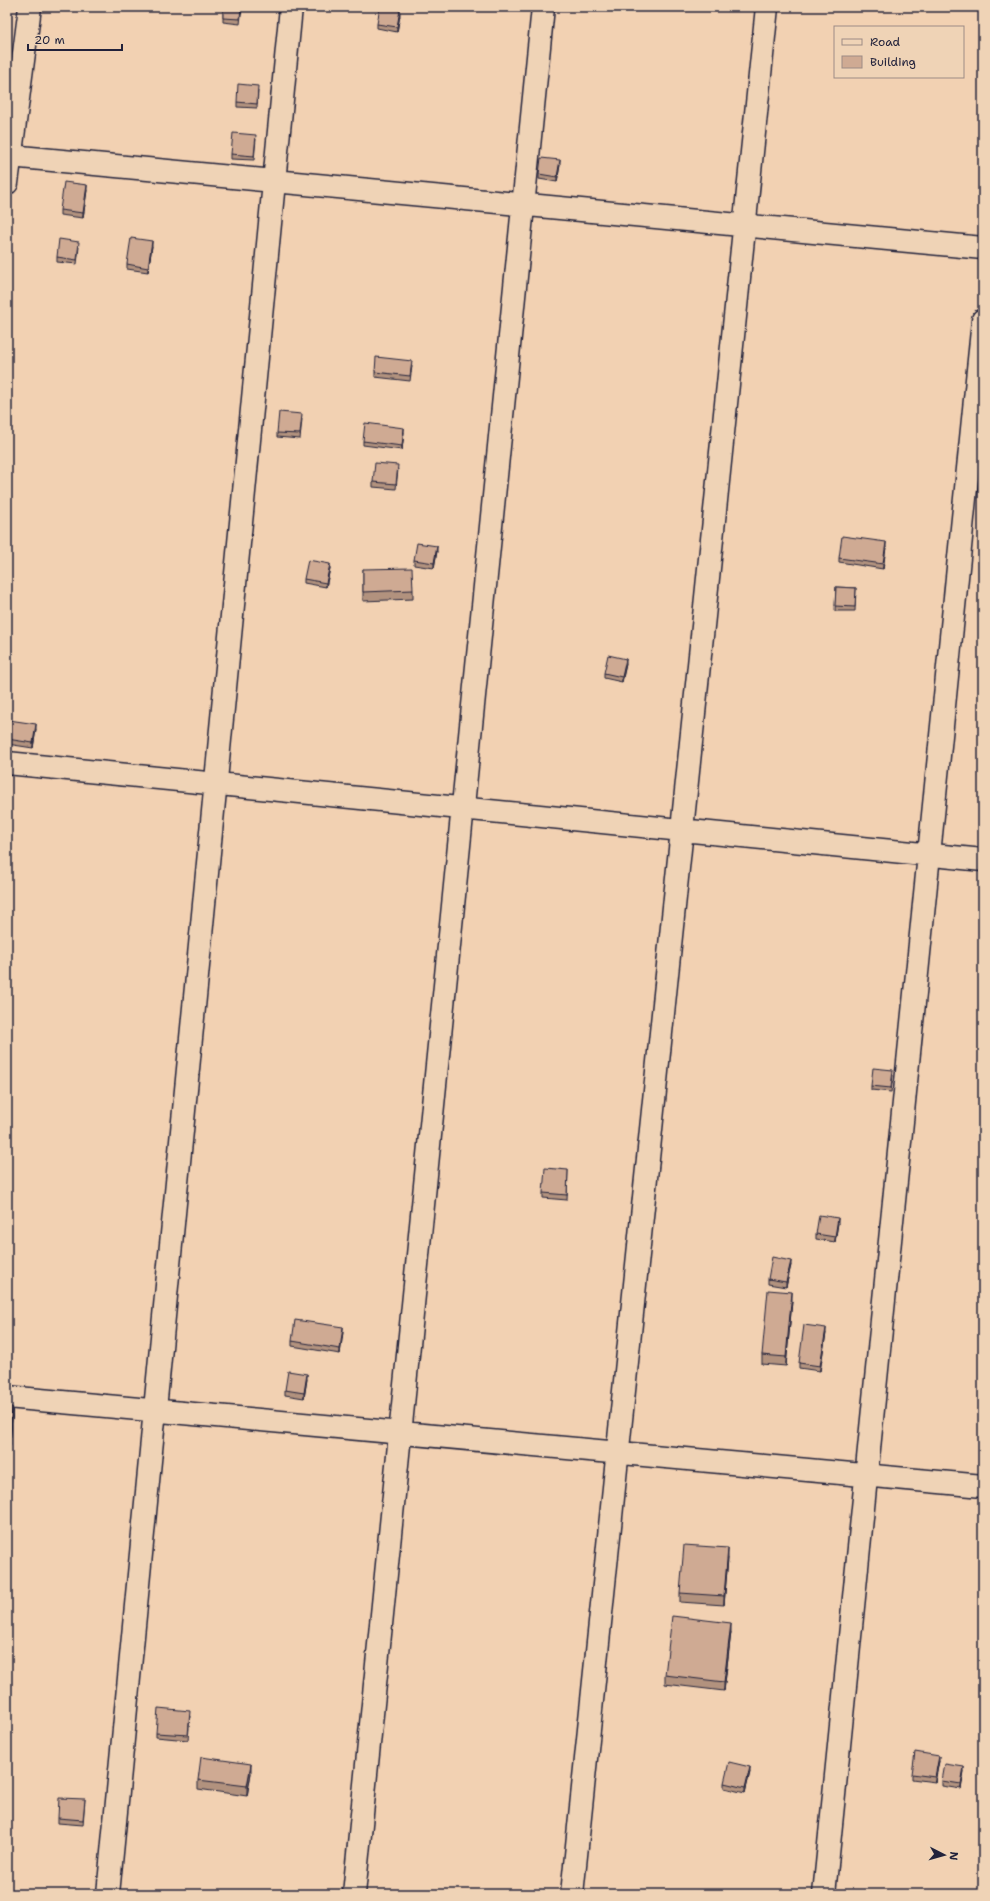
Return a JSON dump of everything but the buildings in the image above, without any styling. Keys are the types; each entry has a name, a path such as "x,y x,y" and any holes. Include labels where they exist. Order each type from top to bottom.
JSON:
{"street":[{"path":"7,183 30,7"},
{"path":"108,1894 291,7"},
{"path":"354,1894 543,7"},
{"path":"572,1894 767,7"},
{"path":"10,156 983,248"},
{"path":"824,1894 983,320"},
{"path":"7,763 983,860"},
{"path":"7,1397 983,1486"}]}
